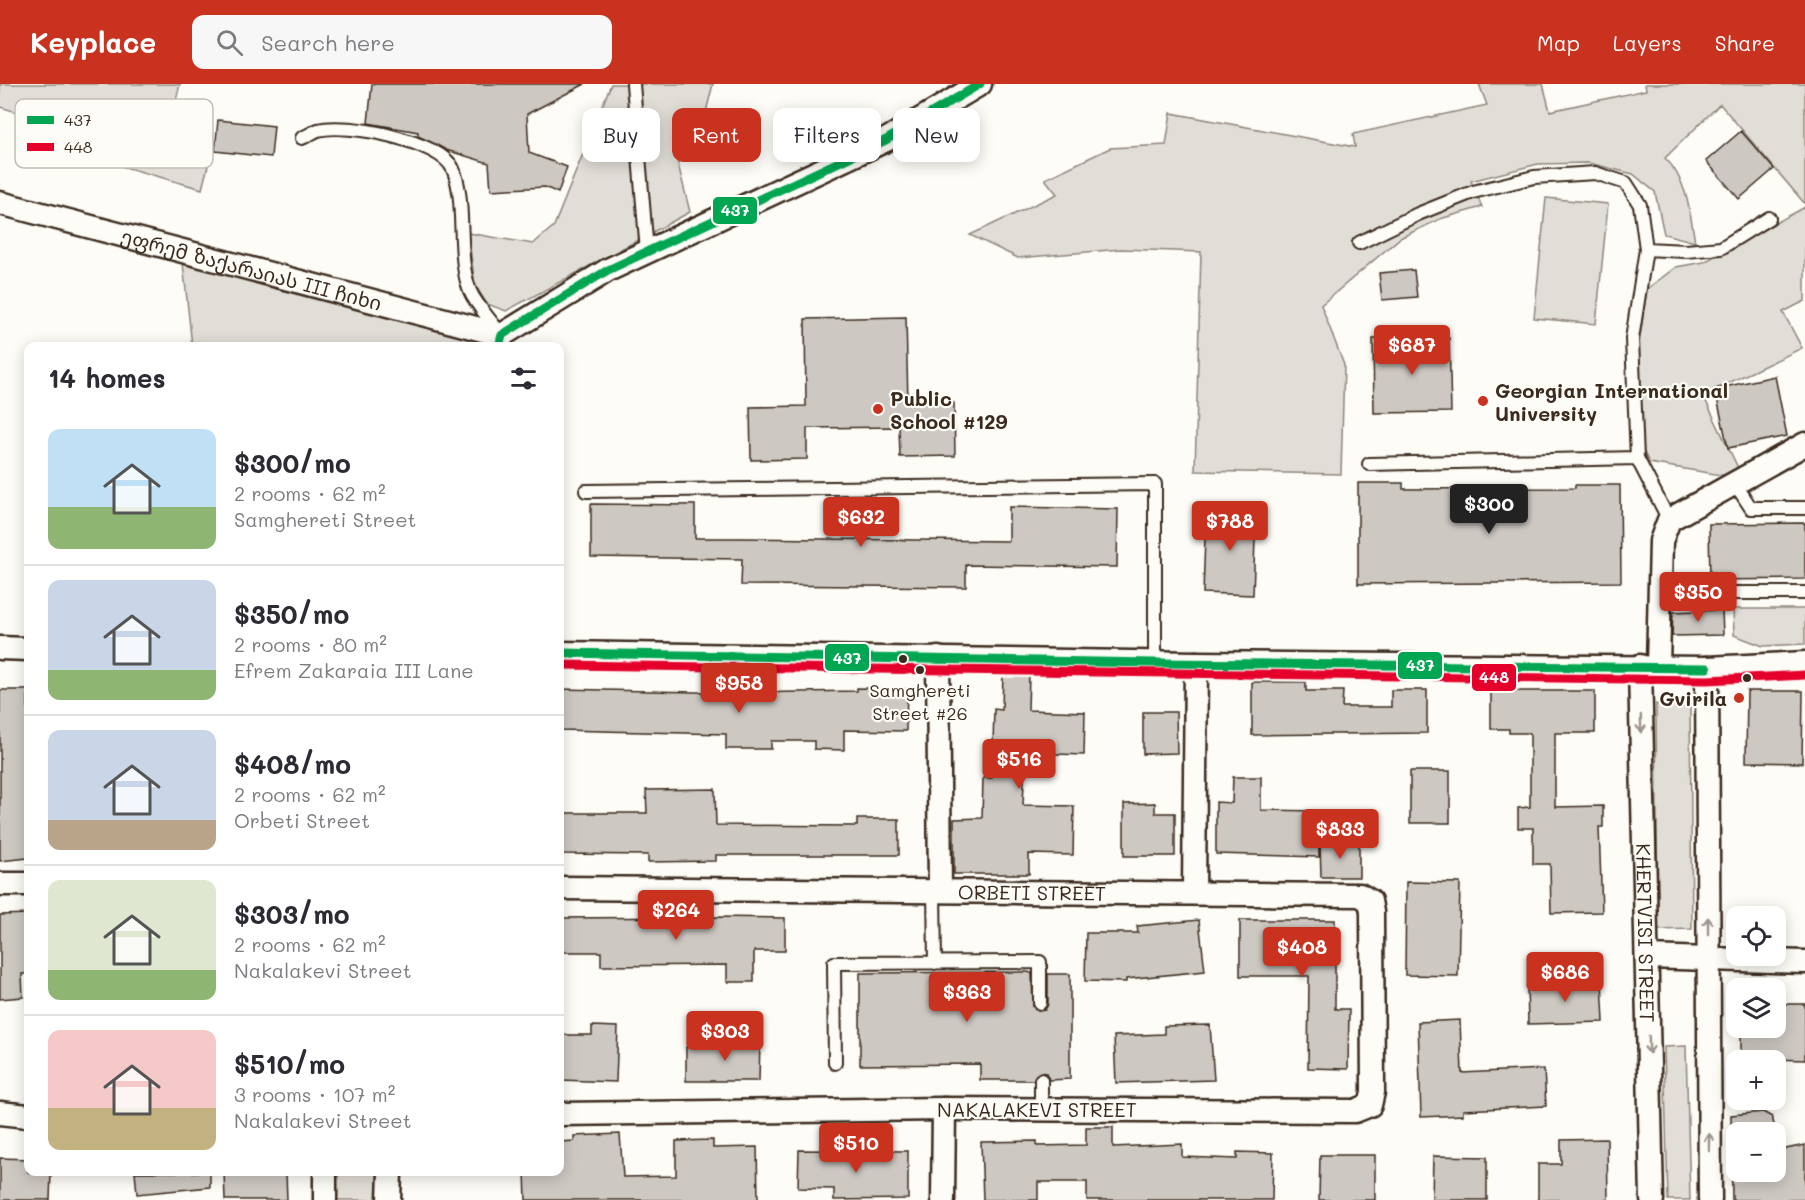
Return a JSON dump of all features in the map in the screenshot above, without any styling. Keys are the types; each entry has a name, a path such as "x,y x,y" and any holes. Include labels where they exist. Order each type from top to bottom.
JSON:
{"street":[{"path":"501,341 608,270 886,140 980,84"},
{"name":"ეფრემ ზაქარაიას III ჩიხი","path":"0,203 501,341"},
{"path":"1669,520 1736,485 1805,444"},
{"name":"KHERTVISI STREET","path":"1652,1200 1647,957 1649,666 1660,593 1661,541 1669,520"},
{"path":"0,648 24,649"},
{"path":"564,653 1155,663 1707,668 1805,663"},
{"path":"937,890 938,658"},
{"path":"1194,892 1196,663"},
{"path":"1707,668 1710,1200"},
{"path":"0,884 24,884"},
{"name":"ORBETI STREET","path":"564,888 1360,895 1370,901 1372,912 1372,1034"},
{"path":"1647,957 1708,961 1805,962"},
{"name":"NAKALAKEVI STREET","path":"564,1114 944,1109 1355,1111 1370,1105 1373,1092 1372,1034"},
{"path":"943,1200 944,1109"},
{"path":"0,1113 24,1116"},
{"path":"325,1176 325,1200"},
{"path":"389,1200 390,1176"}],"lane":[{"path":"633,84 647,252"},
{"path":"302,138 320,130 384,132 414,142 448,161 456,180 465,273 471,292 501,341"},
{"path":"1359,243 1418,214 1473,192 1534,177 1595,173 1626,183 1640,205 1646,249 1632,339 1637,458 1669,520"},
{"path":"1646,249 1686,251 1721,248 1769,218"},
{"path":"1369,464 1637,458"},
{"path":"586,491 1155,484 1155,663"},
{"path":"1736,485 1751,508 1805,508"},
{"path":"1660,593 1805,593"},
{"path":"936,963 937,890"},
{"path":"835,1063 834,963 1040,962 1040,1003"},
{"path":"1041,1080 1041,1109"}],"shaded area":[{"path":"0,84 180,84 176,99 15,99 15,112 0,107"},
{"path":"611,84 713,84 707,108 672,108 672,162 678,162 690,212 506,311 487,304 475,285 468,233 533,244 554,226 582,156 582,162 660,162 660,108 601,108"},
{"path":"1479,84 1543,84 1550,111 1646,90 1645,84 1805,84 1805,204 1720,104 1665,158 1683,186 1695,242 1664,234 1655,192 1633,174 1589,163 1538,164 1471,181 1482,207 1440,219 1400,238 1321,305 1344,365 1341,474 1195,471 1201,252 1121,249 1018,258 970,235 1057,194 1045,179 1110,148 1166,145 1171,113 1355,147 1353,134 1487,105"},
{"path":"128,168 207,168 202,189"},
{"path":"1546,198 1608,204 1596,324 1534,318"},
{"path":"1805,207 1805,301 1783,312 1802,348 1703,395 1740,472 1733,477 1649,463 1636,435 1638,351 1647,289 1676,267 1704,262"},
{"path":"183,263 480,340 480,342 192,342"},
{"path":"1733,609 1805,609 1805,644 1763,646 1734,635"},
{"path":"1656,704 1690,704 1692,929 1658,930"},
{"path":"1686,1046 1690,1200 1668,1200 1664,1047"},
{"path":"336,1176 380,1176 380,1200 336,1200"}],"building":[{"path":"372,84 585,84 527,114 529,153 567,167 558,193 545,187 491,190 489,163 446,150 418,136 418,132 368,123"},
{"path":"218,120 274,126 271,157 215,151"},
{"path":"1741,131 1774,169 1739,199 1706,161"},
{"path":"1414,270 1417,297 1382,300 1379,273"},
{"path":"906,317 908,404 954,403 955,456 900,457 899,427 807,428 807,459 751,460 750,407 806,406 805,319"},
{"path":"1449,338 1451,412 1374,413 1373,339"},
{"path":"1775,376 1787,436 1728,448 1715,389"},
{"path":"1358,483 1403,483 1403,489 1575,488 1575,485 1620,485 1621,582 1358,584"},
{"path":"591,504 695,505 695,538 1009,541 1009,507 1118,509 1117,567 966,565 966,587 741,585 742,559 591,557"},
{"path":"1206,510 1256,512 1253,595 1203,593"},
{"path":"1805,523 1805,579 1710,580 1709,524"},
{"path":"1722,610 1723,635 1672,636 1673,612"},
{"path":"1003,673 1029,674 1028,710 1085,712 1084,755 1028,753 1028,760 1025,760 1023,805 1074,806 1073,855 1029,854 1029,874 954,874 954,819 982,818 983,778 992,778 994,709 1002,710"},
{"path":"1252,682 1306,682 1306,691 1343,691 1342,707 1391,707 1391,690 1427,690 1427,733 1252,735"},
{"path":"857,688 907,689 906,731 844,730 844,750 814,749 814,741 771,741 771,749 726,749 726,734 564,730 564,689 739,693 857,691"},
{"path":"0,690 24,690 24,858 0,861"},
{"path":"1491,691 1595,691 1595,733 1555,733 1555,807 1603,806 1603,827 1599,827 1602,912 1551,913 1550,864 1533,864 1533,828 1518,828 1518,808 1530,807 1530,733 1509,733 1509,729 1491,729"},
{"path":"1747,691 1803,691 1802,763 1746,762"},
{"path":"1143,712 1176,712 1177,753 1143,754"},
{"path":"1410,771 1450,771 1450,823 1410,823"},
{"path":"1233,777 1261,777 1261,810 1319,811 1319,857 1216,854 1216,802 1232,803"},
{"path":"715,789 716,825 857,826 857,819 899,819 899,855 716,855 716,861 648,862 648,855 564,854 564,813 647,813 646,790"},
{"path":"1155,803 1155,813 1175,813 1175,856 1124,856 1124,804"},
{"path":"1359,842 1359,877 1321,877 1320,843"},
{"path":"1406,882 1460,883 1458,976 1405,975"},
{"path":"24,914 23,997 0,999 0,915"},
{"path":"564,918 785,918 785,951 754,951 754,982 727,982 727,965 601,966 601,952 564,952"},
{"path":"1199,920 1205,971 1126,979 1126,982 1085,981 1086,933 1138,933 1137,926"},
{"path":"1240,920 1335,920 1335,1009 1349,1009 1348,1069 1308,1068 1309,976 1240,976"},
{"path":"860,973 1032,973 1033,1007 1039,1011 1045,1010 1048,1004 1048,974 1070,974 1070,1079 1049,1080 1046,1073 1040,1072 1033,1080 980,1080 980,1064 860,1065"},
{"path":"1602,981 1604,1022 1528,1024 1527,984"},
{"path":"1786,1004 1805,1004 1805,1060 1786,1059 1786,1050 1741,1050 1741,1038 1786,1038"},
{"path":"1460,1020 1462,1073 1544,1069 1546,1106 1463,1110 1463,1115 1421,1117 1418,1022"},
{"path":"1210,1025 1214,1080 1116,1083 1114,1036 1164,1034 1164,1026"},
{"path":"592,1026 618,1027 616,1082 564,1080 564,1035 592,1035"},
{"path":"725,1039 760,1040 759,1081 686,1081 686,1047 725,1047"},
{"path":"1763,1112 1772,1117 1773,1122 1731,1122 1731,1115"},
{"path":"1086,1127 1113,1127 1113,1147 1182,1144 1182,1157 1237,1159 1237,1152 1273,1153 1272,1200 1087,1200 1087,1182 1038,1182 1038,1200 983,1200 981,1142 1037,1141 1037,1146 1086,1145"},
{"path":"620,1134 623,1177 676,1176 676,1141 713,1140 713,1148 757,1147 758,1200 526,1200 525,1176 564,1176 564,1142 574,1141 574,1136"},
{"path":"1607,1139 1608,1200 1538,1200 1538,1164 1561,1164 1561,1140"},
{"path":"1805,1145 1805,1200 1732,1200 1732,1182 1786,1182 1786,1149"},
{"path":"799,1150 908,1151 908,1199 834,1200 834,1189 798,1188"},
{"path":"1320,1155 1375,1155 1375,1200 1319,1200"},
{"path":"1433,1156 1487,1157 1487,1200 1432,1200"},
{"path":"0,1158 24,1159 24,1176 51,1176 50,1200 0,1200"},
{"path":"135,1176 210,1176 210,1187 137,1194"},
{"path":"224,1176 286,1176 287,1200 225,1200"}],"transit line":[{"name":"437","path":"500,342 502,335 608,270 886,140 980,84"},
{"name":"437","path":"564,653 1155,663 1707,668"},
{"name":"448","path":"564,665 1707,680 1805,675"}],"place":[{"name":"Georgian International University","path":"1483,401"},
{"name":"Public School #129","path":"878,409"},
{"name":"Samghereti Street #26","path":"920,670"},
{"name":"Gvirila","path":"1739,698"}]}
